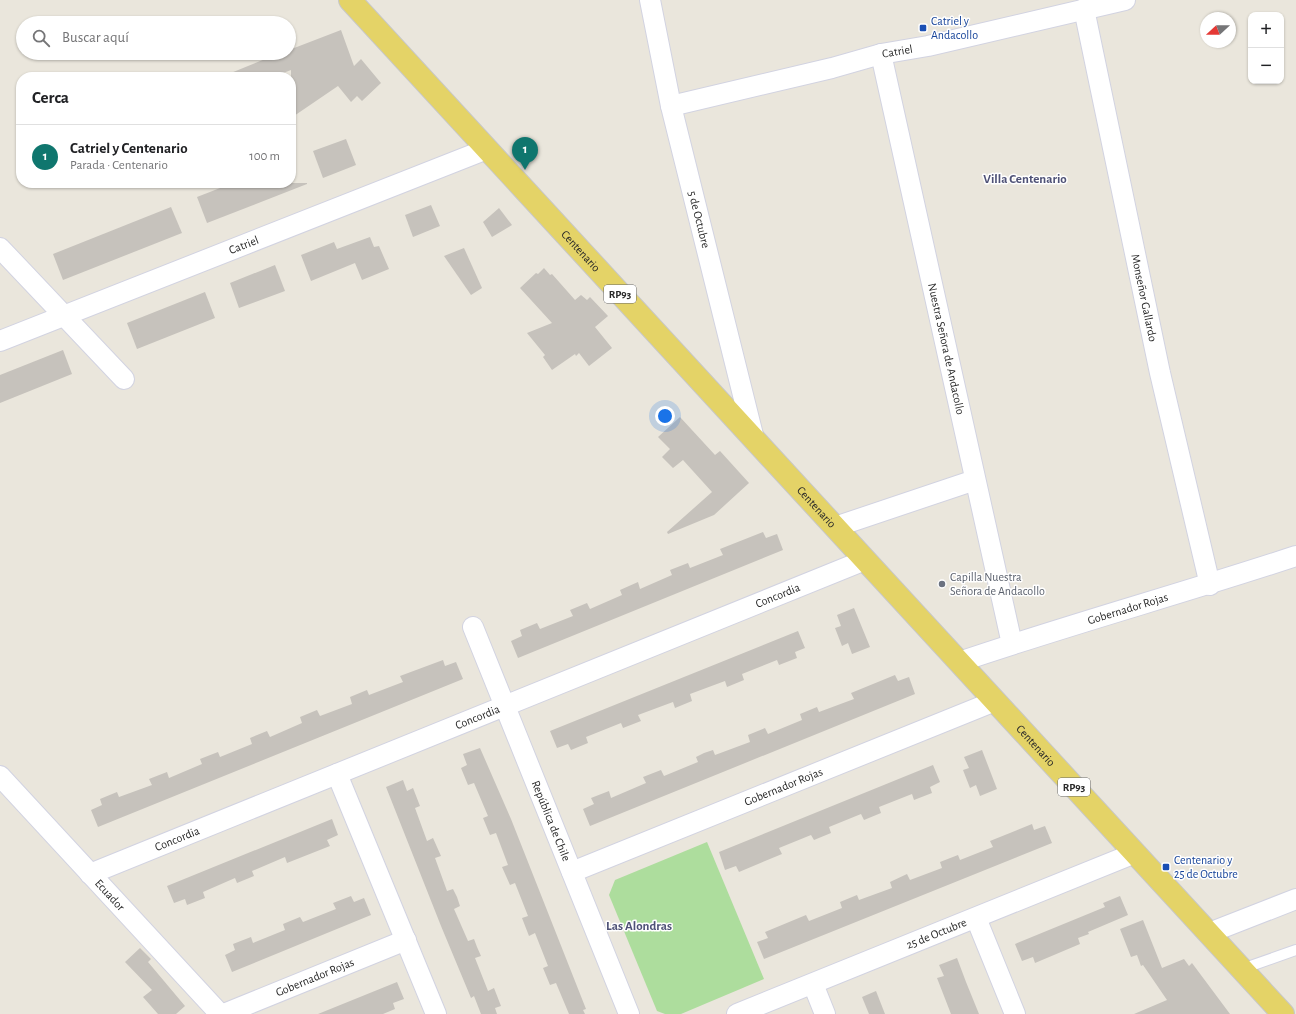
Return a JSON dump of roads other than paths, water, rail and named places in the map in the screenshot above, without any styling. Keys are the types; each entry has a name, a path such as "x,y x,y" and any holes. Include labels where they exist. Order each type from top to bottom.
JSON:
{"main road":[{"name":"Centenario","path":"350,0 1283,1014"}],"street":[{"name":"5 de Octubre","path":"650,0 671,106 754,439"},
{"name":"Catriel","path":"671,106 832,68 881,54 928,46 1124,0"},
{"name":"Monseñor Gallardo","path":"1084,9 1160,373 1210,585"},
{"name":"Nuestra Señora de Andacollo","path":"881,54 1012,644"},
{"name":"Catriel","path":"0,341 487,149"},
{"path":"0,248 124,379"},
{"path":"835,527 975,480"},
{"name":"Gobernador Rojas","path":"959,662 1012,644 1210,585 1296,556"},
{"name":"Concordia","path":"90,874 865,560"},
{"name":"República de Chile","path":"473,627 629,1014"},
{"name":"Gobernador Rojas","path":"572,872 995,700"},
{"path":"336,774 436,1014"},
{"name":"Ecuador","path":"0,776 220,1014"},
{"name":"25 de Octubre","path":"737,1014 1135,854"},
{"path":"1209,933 1296,899"},
{"path":"976,918 1015,1014"},
{"name":"Gobernador Rojas","path":"224,1014 406,940"},
{"path":"813,984 825,1014"}],"lane":[{"path":"1242,969 1296,950"}],"place":[{"name":"Catriel y Andacollo","path":"923,28"},
{"name":"Catriel y Centenario","path":"525,170"},
{"name":"Capilla Nuestra Señora de Andacollo","path":"942,584"},
{"name":"Centenario y 25 de Octubre","path":"1166,867"}],"district":[{"name":"Villa Centenario","path":"1025,179"},
{"name":"Las Alondras","path":"639,926"}]}
